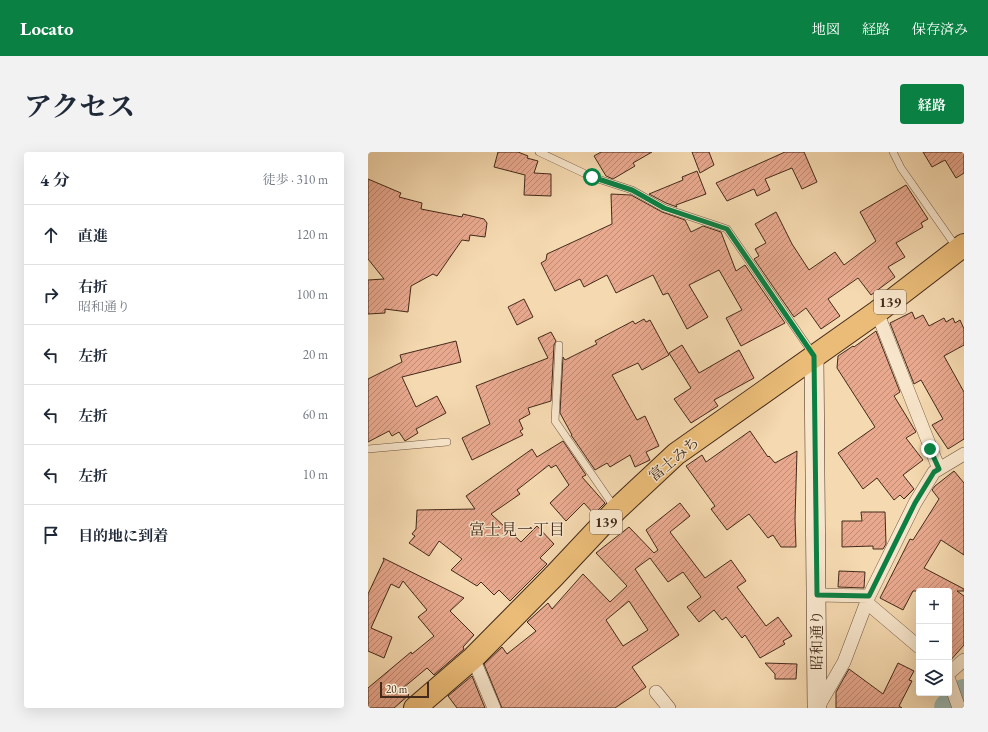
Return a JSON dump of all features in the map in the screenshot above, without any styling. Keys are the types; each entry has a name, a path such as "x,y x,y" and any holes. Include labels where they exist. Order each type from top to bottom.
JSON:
{"highway":[{"name":"富士みち","path":"415,708 473,658 554,576 616,510 676,454 877,312 961,247"}],"street":[{"path":"877,312 939,469"},
{"name":"昭和通り","path":"814,356 817,708"},
{"path":"817,708 844,662 868,599 915,503 934,472 964,454"},
{"path":"817,595 868,599 916,644"},
{"path":"473,658 494,708"},
{"path":"952,670 964,660"},
{"path":"952,688 959,708"},
{"path":"656,692 669,708"}],"lane":[{"path":"539,152 592,177 632,190 664,208 727,229 814,356"},
{"path":"893,152 901,168 961,247"},
{"path":"559,345 555,421 616,510"},
{"path":"368,449 447,442"}],"building":[{"path":"498,152 518,152 528,156 527,158 538,161 534,173 551,174 551,196 524,195 525,175 494,167"},
{"path":"601,152 652,152 633,163 635,166 613,179 606,176 594,156"},
{"path":"692,152 709,152 714,165 700,173"},
{"path":"785,152 804,152 817,182 802,189 792,168 765,179 770,190 757,196 754,189 727,201 716,183"},
{"path":"923,152 964,152 964,173 956,178 945,160 932,167"},
{"path":"697,171 706,194 676,205 677,207 649,194 683,180 682,177"},
{"path":"368,179 401,193 399,197 422,203 421,209 462,217 463,214 484,219 487,223 485,237 470,235 469,241 462,240 437,276 433,274 411,286 408,312 385,309 385,313 368,314 368,280 384,279 368,259"},
{"path":"906,185 928,219 921,223 923,227 896,243 905,257 888,267 895,277 871,295 858,278 828,299 840,316 821,329 806,308 794,317 754,259 759,256 755,249 766,243 755,224 776,212 792,244 809,270 835,252 844,265 876,241 860,212"},
{"path":"611,194 631,195 662,212 685,220 691,232 703,226 721,232 736,271 745,265 785,323 741,346 726,318 742,310 719,270 689,285 708,317 687,329 668,293 663,295 653,275 616,293 607,275 584,287 580,279 555,291 541,263 546,260 547,254 612,224"},
{"path":"524,299 533,317 517,325 508,307"},
{"path":"912,312 915,319 923,315 929,326 944,318 946,322 953,318 955,323 960,320 964,329 964,345 944,356 964,392 964,439 948,449 932,425 943,419 921,380 914,384 890,323"},
{"path":"644,319 646,322 650,320 669,355 642,370 638,363 612,375 637,420 645,416 659,446 646,452 650,460 635,467 630,455 610,467 607,463 595,470 571,435 560,413 563,357 565,360 597,344 595,341 633,321 635,324"},
{"path":"876,331 900,392 894,396 916,432 906,438 923,460 903,475 914,489 904,499 900,495 894,500 877,478 863,489 838,453 875,427 837,368 838,356 853,346 854,347"},
{"path":"551,332 556,341 554,345 551,401 528,408 530,414 519,420 523,429 520,431 523,435 472,460 462,438 490,424 476,386 548,358 538,338"},
{"path":"456,341 461,362 402,377 416,407 437,396 446,413 416,429 418,433 405,441 399,432 392,436 389,431 368,442 368,379 402,362 400,355"},
{"path":"682,345 699,373 739,350 754,378 714,400 718,406 691,423 674,399 691,388 669,353"},
{"path":"750,431 768,457 769,456 775,463 797,451 795,519 796,547 781,547 773,535 768,538 749,514 727,530 711,509 715,506 686,466 702,455 706,462"},
{"path":"563,441 586,475 582,477 605,503 594,514 584,503 566,521 550,503 569,485 556,465 551,468 549,465 517,490 520,494 491,514 521,542 537,526 554,544 540,558 547,564 510,601 499,590 494,595 481,582 477,586 451,570 462,559 439,541 429,556 409,543 415,536 412,534 416,529 417,510 475,509 466,496 532,449 537,457"},
{"path":"954,471 964,483 964,555 941,540 924,568 964,589 964,591 957,591 964,596 964,645 952,659 952,588 916,588 916,591 913,591 903,610 880,598 910,539 913,540 939,499 932,490"},
{"path":"680,503 690,516 670,532 705,578 731,560 746,581 737,587 766,626 778,617 792,636 783,641 785,644 760,658 745,635 742,638 726,617 722,620 714,610 699,622 687,607 701,597 683,572 668,582 650,558 635,569 679,635 632,667 646,687 615,708 502,708 484,664 502,647 507,654 536,631 527,622 548,603 552,609 583,574 610,602 627,586 596,553 629,527 654,553 658,550 646,530","holes":["629,601 648,630 623,646 606,620"]},
{"path":"861,512 885,512 886,544 883,549 873,549 873,546 842,547 842,521 862,521"},
{"path":"383,558 464,598 450,611 474,635 463,647 464,649 434,675 427,668 403,688 409,695 394,708 368,708 368,688 411,652 412,654 434,636 418,617 427,610 403,581 399,588 391,584 371,628 392,637 384,658 368,651 368,594 384,560"},
{"path":"839,571 865,572 864,588 838,587"},
{"path":"765,663 797,664 796,679 775,679 775,674"},
{"path":"898,663 914,671 909,680 912,681 899,706 902,708 836,708 836,692 849,669 883,694"},
{"path":"472,676 485,708 457,708 448,696"}],"waterway":[{"path":"949,708 964,694"}],"district":[{"name":"富士見一丁目","path":"517,529"}],"route":[{"path":"592,177 632,190 664,208 727,229 814,356 817,595 869,596 915,503 934,472 939,469 930,449"}]}
